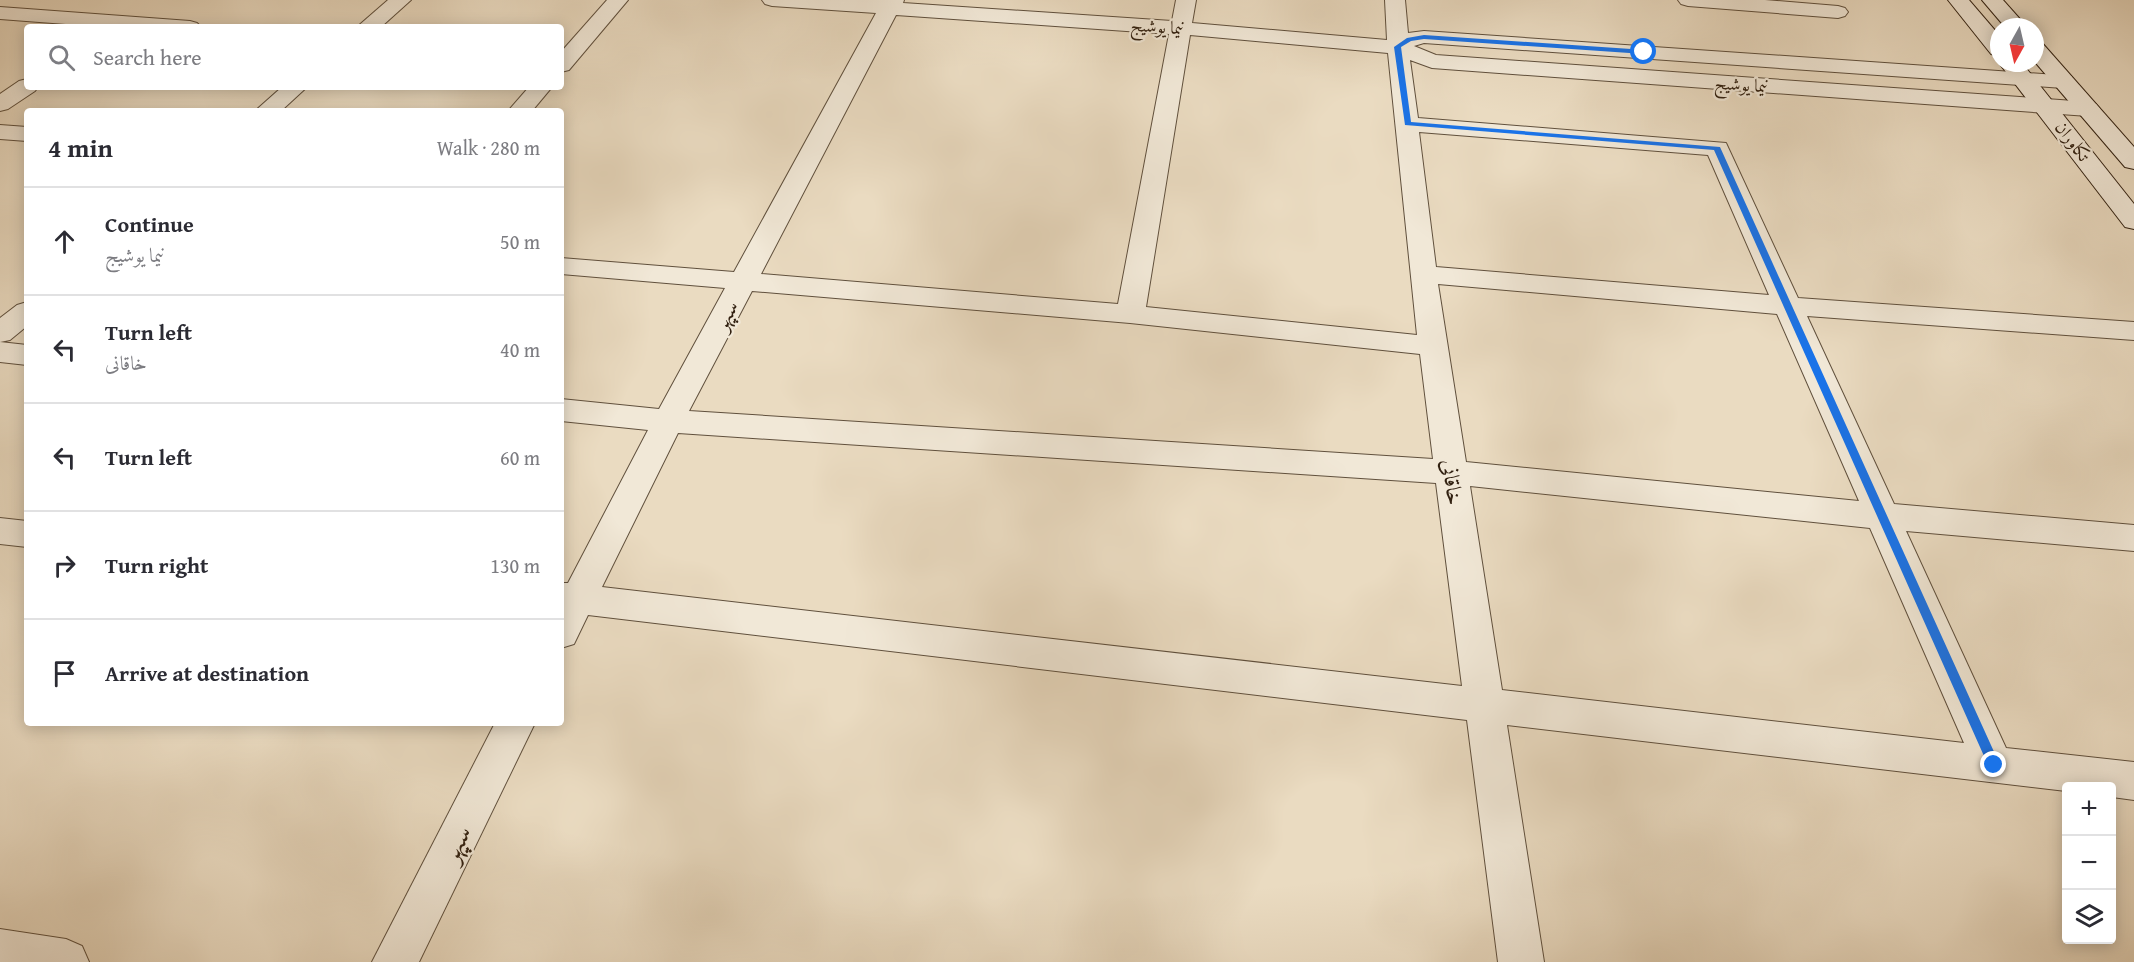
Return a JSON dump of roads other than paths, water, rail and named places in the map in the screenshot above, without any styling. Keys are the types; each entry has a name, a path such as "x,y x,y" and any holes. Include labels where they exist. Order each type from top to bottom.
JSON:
{"street":[{"path":"372,24 400,0"},
{"path":"564,62 618,0"},
{"name":"نیما یوشیج","path":"772,0 891,4 1180,27 1398,47 1432,61 2088,110"},
{"path":"1130,314 1186,0"},
{"name":"خاقانی","path":"1395,0 1423,274 1521,962"},
{"path":"1688,0 1838,12"},
{"path":"1958,0 1990,38"},
{"path":"1992,0 2008,18"},
{"name":"سپهر","path":"564,621 570,598 668,422 891,4"},
{"path":"121,24 148,6"},
{"path":"0,13 109,24"},
{"name":"نیما یوشیج","path":"1398,47 1409,39 1424,37 1990,69"},
{"name":"تکاوران","path":"2044,59 2134,162"},
{"name":"تکاوران","path":"2018,72 2134,221"},
{"name":"نیما یوشیج","path":"2022,72 2063,81"},
{"path":"0,104 24,88"},
{"path":"271,108 292,90"},
{"path":"523,108 538,90"},
{"path":"1408,124 1717,148 1994,765"},
{"path":"0,132 24,134"},
{"path":"564,266 1130,314 1433,346"},
{"path":"1423,274 1788,306 2134,331"},
{"path":"0,333 24,313"},
{"path":"0,352 24,355"},
{"path":"564,410 668,422 1452,472 1882,516 2134,538"},
{"path":"0,531 24,534"},
{"path":"570,598 2134,781"},
{"name":"سپهر","path":"395,962 513,726"},
{"path":"0,952 66,962"}]}
